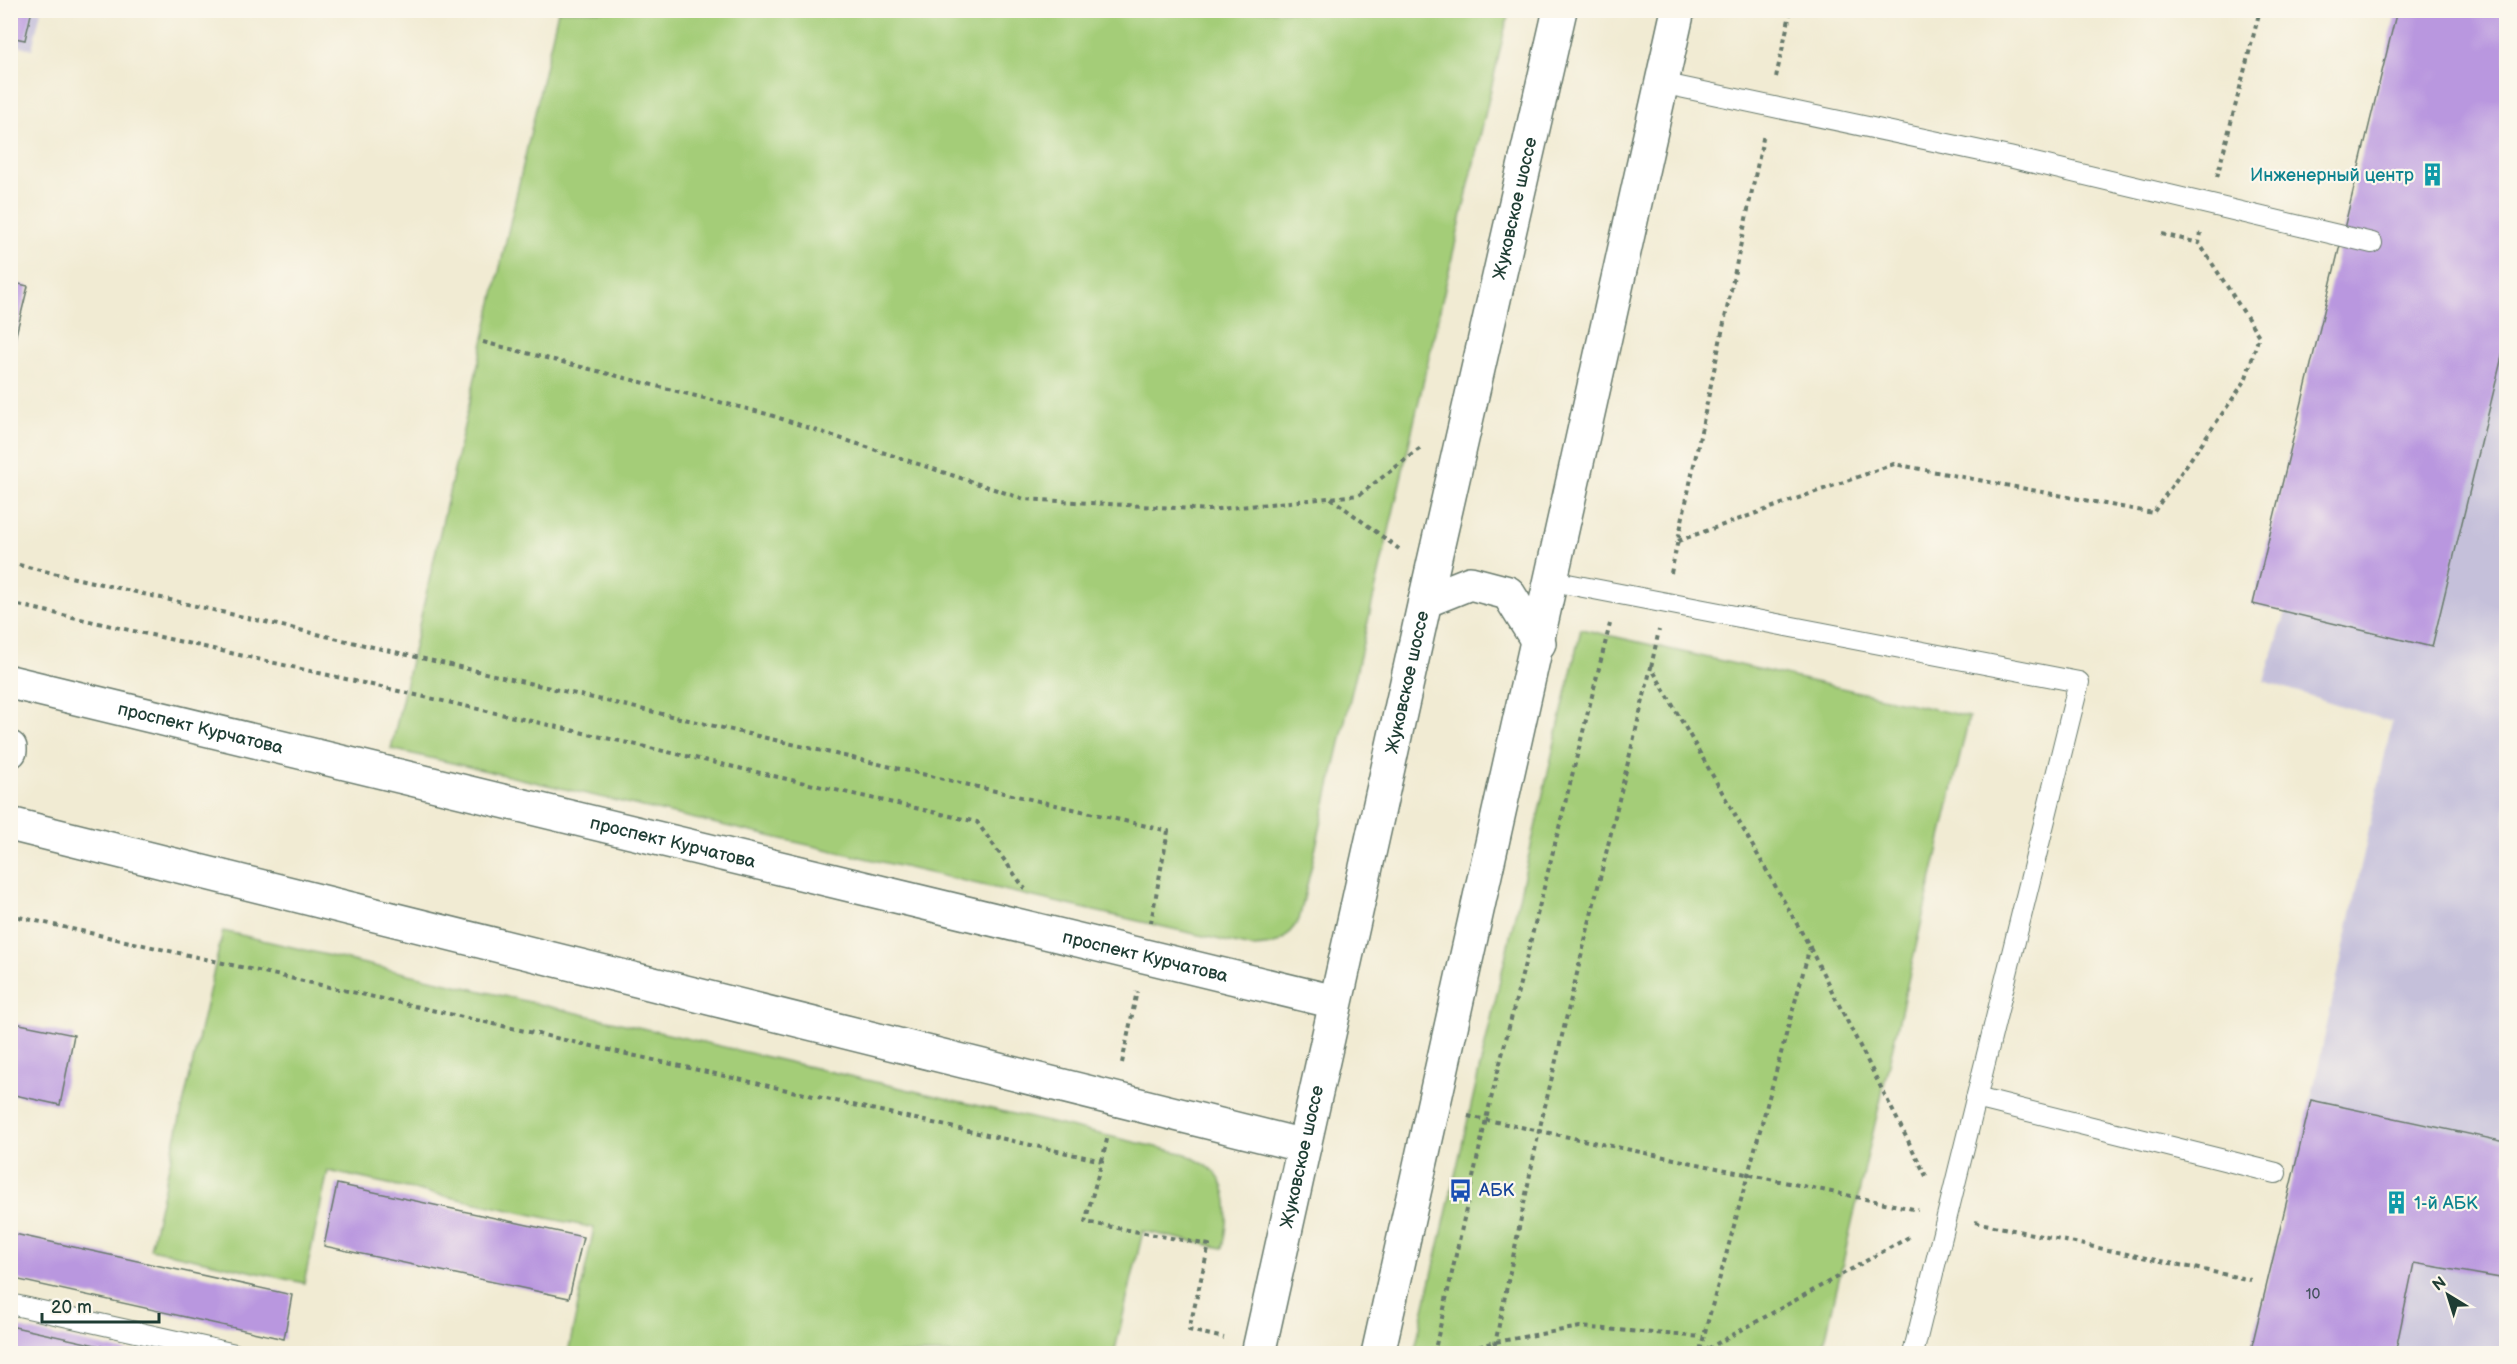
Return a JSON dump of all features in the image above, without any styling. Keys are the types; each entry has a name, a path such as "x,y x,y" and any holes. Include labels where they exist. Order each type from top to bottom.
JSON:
{"main road":[{"name":"Жуковское шоссе","path":"1259,1350 1428,587 1560,10"},
{"path":"1378,1353 1539,643 1678,10"},
{"path":"1428,587 1470,583 1508,593 1539,643"},
{"name":"проспект Курчатова","path":"10,682 1335,1002"},
{"path":"10,824 1304,1146"}],"lane":[{"path":"1661,83 1998,154 2372,243"},
{"path":"1552,581 2079,682 1913,1353"},
{"path":"1976,1098 2276,1173"},
{"path":"10,1304 235,1353"}],"path":[{"path":"1493,1353 1539,1131 1651,667 1791,10"},
{"path":"2199,243 2260,10"},
{"path":"1678,541 1894,464 2153,513 2245,381 2259,336 2199,243 2162,234"},
{"path":"483,342 767,414 1024,499 1209,510 1359,495 1468,412"},
{"path":"1331,498 1428,587"},
{"path":"10,563 1168,831 1116,1099 1085,1222 1209,1245 1189,1330 1259,1350"},
{"path":"1434,1353 1486,1119 1618,594"},
{"path":"10,603 977,822 1058,936"},
{"path":"1651,667 1810,947 1947,1216"},
{"path":"10,915 1102,1161"},
{"path":"1699,1353 1810,947"},
{"path":"1432,1108 2251,1280"},
{"path":"1699,1353 1947,1216"},
{"path":"1453,1353 1495,1342 1580,1327 1703,1337"}],"shaded area":[{"path":"11,11 41,11 32,49 11,44"},
{"path":"2397,11 2506,11 2506,1353 2250,1354 2311,1100 2392,722 2264,681 2286,612 2253,604"}],"green space":[{"path":"558,11 1509,11 1299,920 1289,934 1279,942 1268,946 1251,947 391,749"},
{"path":"1581,629 1969,717 1822,1353 1414,1353"},
{"path":"223,931 1186,1154 1211,1169 1223,1186 1228,1217 1223,1248 1143,1231 1114,1354 568,1353 594,1228 328,1171 304,1283 150,1249"}],"building":[{"path":"10,10 32,10 25,40 10,37"},
{"name":"Инженерный центр","path":"2397,10 2506,10 2506,340 2432,647 2253,604"},
{"path":"10,282 28,286 11,355 10,355"},
{"path":"10,1022 74,1035 60,1105 10,1094"},
{"name":"1-й АБК","path":"2311,1100 2506,1142 2506,1279 2414,1263 2395,1354 2250,1354"},
{"path":"337,1184 583,1237 569,1298 324,1246"},
{"path":"10,1233 292,1295 284,1339 10,1278"},
{"path":"10,1326 132,1353 132,1354 10,1354"}],"place":[{"name":"Инженерный центр","path":"2432,175"},
{"name":"АБК","path":"1461,1190"},
{"name":"1-й АБК","path":"2396,1203"}]}
